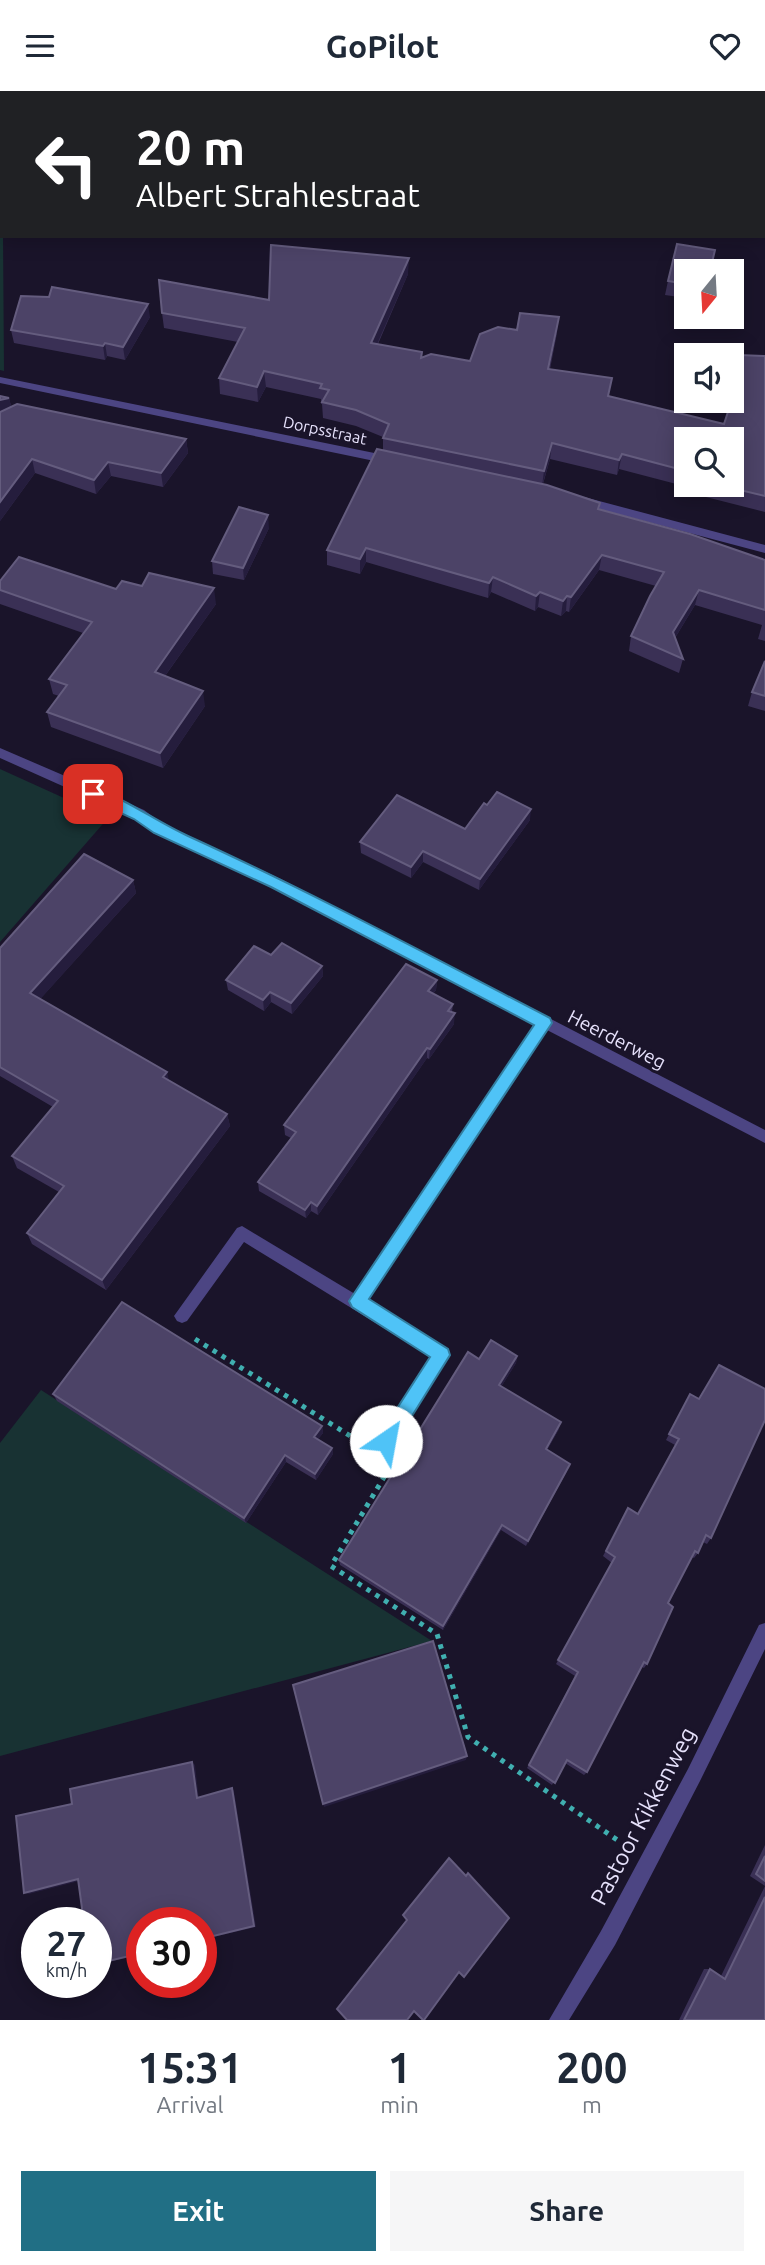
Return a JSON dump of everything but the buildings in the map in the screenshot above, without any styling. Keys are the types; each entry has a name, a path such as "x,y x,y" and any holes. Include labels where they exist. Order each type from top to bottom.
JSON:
{"street":[{"name":"Dorpsstraat","path":"0,380 402,463"},
{"path":"567,498 765,549"},
{"name":"Heerderweg","path":"0,753 139,814 159,829 276,883 765,1137"},
{"path":"358,1301 544,1023"},
{"path":"182,1316 242,1233 358,1301 442,1355 386,1441"},
{"name":"Pastoor Kikkenweg","path":"558,2020 589,1973 694,1775 765,1631"}],"path":[{"path":"188,1334 367,1447"},
{"path":"385,1458 392,1463 331,1566 437,1634 468,1737 647,1860"}],"green space":[{"path":"0,238 3,238 4,371 0,370"},
{"path":"0,769 108,818 0,942"},
{"path":"41,1390 432,1641 0,1756 0,1443"}],"route":[{"path":"93,794 139,814 159,829 276,883 544,1023 358,1301 442,1355 386,1441"}]}
